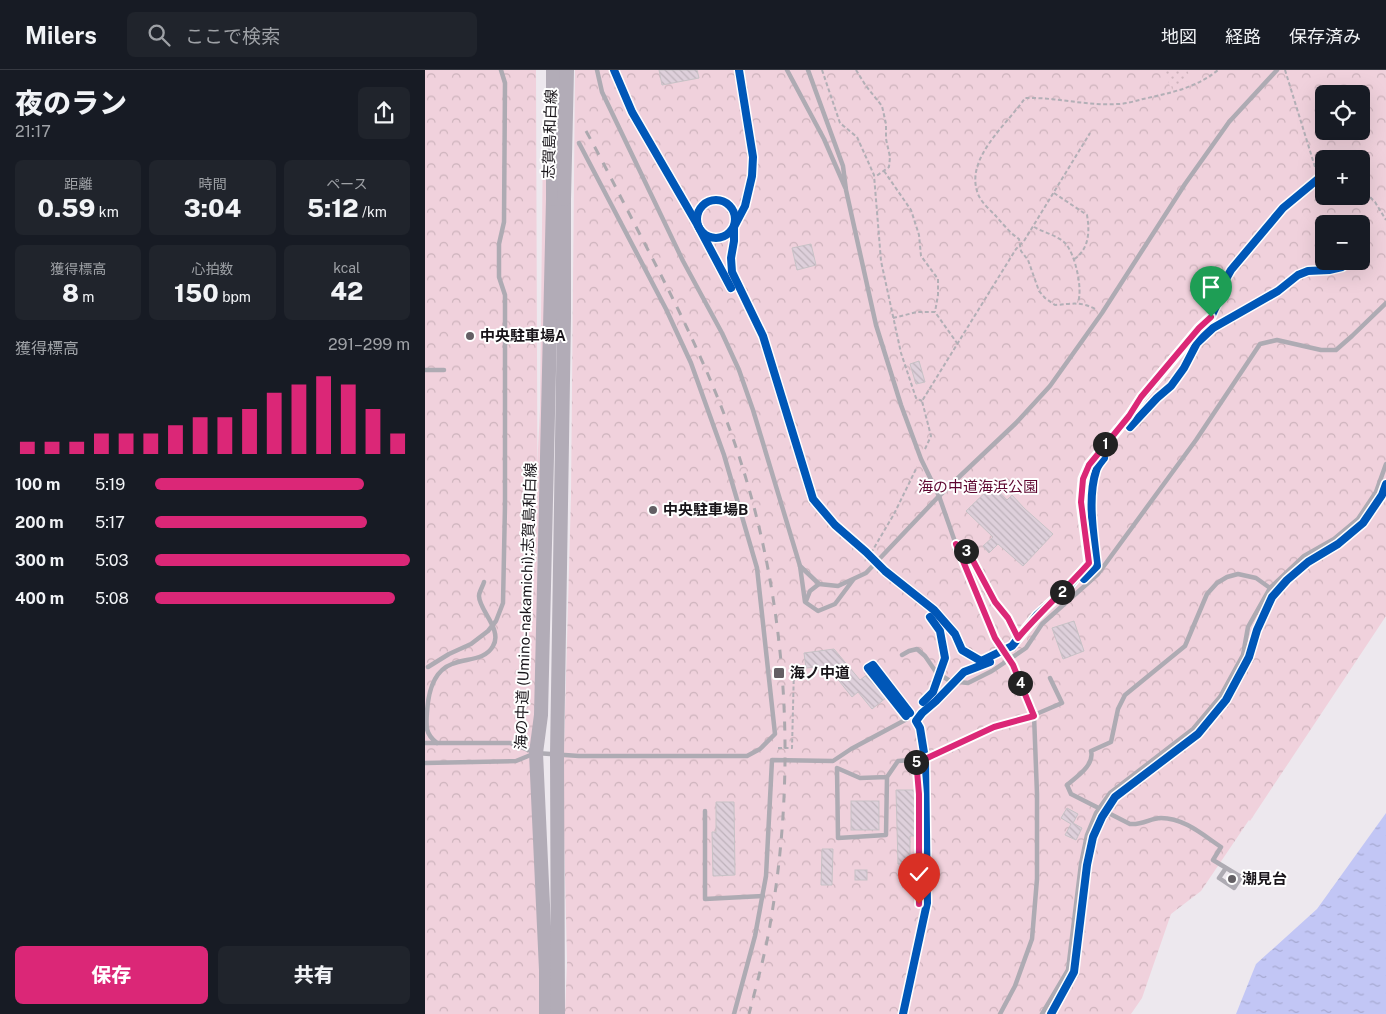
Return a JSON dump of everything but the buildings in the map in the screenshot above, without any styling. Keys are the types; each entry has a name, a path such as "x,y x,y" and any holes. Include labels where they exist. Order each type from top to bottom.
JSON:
{"main road":[{"name":"志賀島和白線","path":"553,70 559,199"},
{"name":"志賀島和白線","path":"559,199 567,70"},
{"name":"海の中道 (Umino-nakamichi);志賀島和白線","path":"546,1014 546,970 536,753 541,715 559,199"},
{"name":"海の中道 (Umino-nakamichi);志賀島和白線","path":"558,1014 557,754 564,328 559,199"}],"lane":[{"path":"428,666 471,644 493,626 503,603 505,295 499,277 499,244 505,222 505,83 501,70"},
{"path":"597,70 602,92 683,261 739,370 800,566 805,602 818,611 835,604 853,580"},
{"path":"787,70 824,139 835,169 846,190"},
{"path":"808,70 843,166 846,190 876,325 901,405 921,459 939,496 956,544 995,638 1013,665 1034,716 1037,861 1031,939 1015,986 1000,1014"},
{"path":"800,566 819,584 838,586 867,573 939,496 990,449 1050,386 1101,313 1185,184 1229,122 1277,70"},
{"path":"425,743 510,743 536,753 579,756 747,756 760,749 775,734 757,568 724,455 683,345 579,143"},
{"path":"902,655 909,651 917,650 925,656 935,672 950,681 967,683 992,671 1026,648 1042,624 1098,574 1196,440 1260,344 1277,340 1321,350 1336,350 1386,303"},
{"path":"425,370 444,370"},
{"path":"1043,1014 1068,970 1081,864 1087,835 1100,808 1110,793 1193,729 1220,697 1243,655 1248,627 1270,588 1304,556 1334,539 1358,519 1376,492 1386,464"},
{"path":"956,544 971,557 995,602 1008,618 1018,638"},
{"path":"1226,868 1219,878 1234,888 1241,877 1213,860 1221,847 1179,821 1158,818 1141,825 1130,824 1071,794 1067,785 1089,765 1092,756 1091,751 1111,742 1118,709 1125,695 1185,646 1207,594 1217,583 1227,576 1238,574 1256,578 1270,588"},
{"path":"437,743 430,737 426,729 427,698 435,680 443,668 453,663 485,655 494,646 493,626 479,597 484,582"},
{"path":"805,602 810,591 819,584"},
{"path":"833,761 837,768 838,838 886,835 887,777 898,761 925,759 994,727 1034,716 1062,703 1050,678"},
{"path":"734,1014 755,936 763,896 769,842 772,760 833,761 851,749 907,720"},
{"path":"425,763 516,761 536,753"},
{"path":"837,768 860,778 887,777"},
{"path":"705,811 705,899 763,896"}],"path":[{"path":"822,70 840,122 857,137 875,178 881,261 893,318 916,398 922,401"},
{"path":"856,70 882,106 886,124 886,139 890,157 889,167 875,178"},
{"path":"1101,313 1085,303 1055,305 1039,291 1028,260 1021,251 1019,239 1013,235 978,195 976,183 977,168 985,150 1001,125 1017,110 1025,98 1118,104 1182,90 1217,70"},
{"path":"1285,70 1315,167"},
{"path":"870,554 894,514 931,436 922,401 957,342 1016,249 1033,226 1090,134"},
{"path":"884,171 911,210 919,235 921,256 938,279 935,312 957,342"},
{"path":"1053,193 1087,216 1089,238 1084,248 1073,260"},
{"path":"1370,197 1386,221 1380,229"},
{"path":"1033,226 1064,242 1073,260 1080,291 1078,302"},
{"path":"893,318 917,312 935,312"},
{"path":"778,748 793,748 794,668"}],"green space":[{"path":"425,70 536,70 541,1014 425,1014"},
{"name":"海の中道海浜公園","path":"575,70 1386,70 1386,616 1250,821 1201,891 1171,914 1142,998 1131,1014 565,1014 567,962 563,787 571,496"},
{"path":"1165,70 1187,70 1191,80 1170,87"},
{"path":"548,102 544,409 538,547 533,547 540,409 543,137"}],"water":[{"path":"1386,813 1386,1014 1236,1014 1256,964 1317,909"}],"railway":[{"path":"586,131 674,301 724,414 744,472 759,526 770,582 783,694 784,807 771,919 749,1014"}],"cycle path":[{"path":"614,70 632,112 697,224 731,288"},
{"path":"739,70 753,157 752,176 745,206 734,227 731,258 732,272 763,336 813,499 835,525 885,571 934,610 955,634 962,650 981,661 1012,646 1037,615 1070,585 1089,563 1081,502 1083,479 1089,465 1142,397 1199,328 1211,317 1218,302 1222,286 1231,270 1283,208 1315,181"},
{"path":"716,200 730,205 735,219 730,233 716,238 702,233 697,219 702,205 716,200"},
{"path":"1130,427 1171,386 1184,368 1197,343 1213,328 1278,291 1298,275 1308,271 1329,270"},
{"path":"1084,579 1097,566 1092,518 1092,494 1097,469 1104,458"},
{"path":"1051,1014 1074,972 1087,865 1093,837 1102,817 1115,797 1198,734 1226,700 1249,657 1257,630 1272,597 1287,580 1308,562 1338,544 1363,523 1382,495 1386,484"},
{"path":"923,702 933,692 945,658 940,631 930,617"},
{"path":"903,1014 927,903 925,759 920,728 916,721 964,672 990,662"},
{"path":"906,716 868,668 873,665 910,713"}],"place":[{"name":"中央駐車場A","path":"470,336"},
{"name":"中央駐車場B","path":"653,510"},
{"name":"海ノ中道","path":"779,673"},
{"name":"潮見台","path":"1232,879"}],"route":[{"path":"919,904 919,794 916,759 925,759 994,727 1034,716 1013,665 995,638 961,560 956,544 971,557 995,602 1008,618 1018,638 1037,615 1070,585 1089,563 1081,502 1083,479 1089,465 1129,416 1141,397 1199,328 1211,317"}]}
